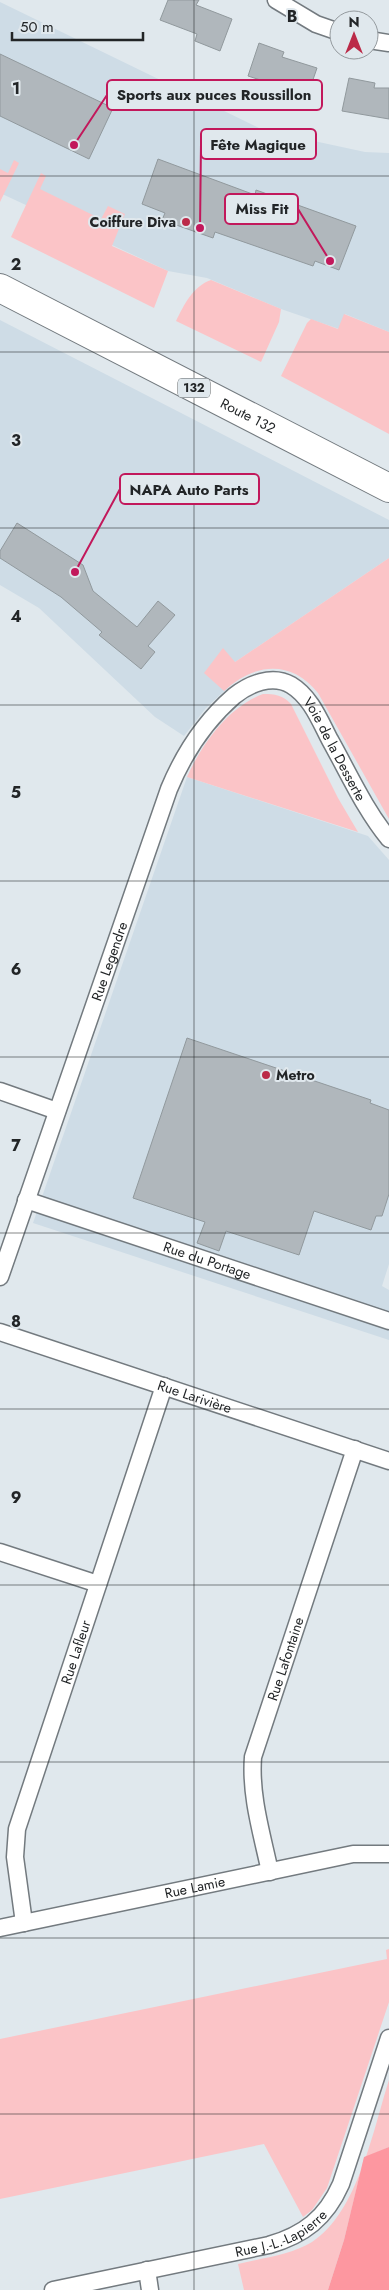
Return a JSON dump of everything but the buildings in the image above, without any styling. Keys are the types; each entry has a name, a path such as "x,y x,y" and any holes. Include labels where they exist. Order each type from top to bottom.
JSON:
{"highway":[{"name":"Route 132","path":"0,288 389,488"}],"street":[{"path":"276,0 316,24 329,29"},
{"name":"Voie de la Desserte","path":"266,681 284,682 291,685 312,706 371,814 389,839"},
{"name":"Rue Legendre","path":"0,1277 179,767 195,738 219,710 247,687 266,681"},
{"path":"0,1091 57,1111"},
{"name":"Rue du Portage","path":"26,1200 389,1321"},
{"name":"Rue Larivière","path":"0,1332 389,1461"},
{"name":"Rue Lafleur","path":"24,1923 15,1857 17,1830 164,1386"},
{"name":"Rue Lafontaine","path":"270,1872 255,1802 252,1772 253,1757 355,1449"},
{"path":"0,1552 98,1584"},
{"name":"Rue Lamie","path":"0,1928 353,1854 389,1854"},
{"name":"Rue J.-L.-Lapierre","path":"53,2290 285,2240 301,2232 320,2218 332,2202 344,2175 389,2038"},
{"path":"147,2270 150,2290"}],"shaded area":[{"path":"0,2 263,130 365,152 389,153 389,332 345,314 339,329 281,309 207,278 168,271 0,193"},
{"path":"14,160 19,163 0,202 0,169 8,173"},
{"path":"41,173 46,176 40,189 101,219 108,206 125,214 112,246 168,271 154,308 11,237"},
{"path":"211,280 281,309 279,322 261,362 176,321 194,291"},
{"path":"344,314 389,332 389,434 281,376 307,323 311,319 338,329"},
{"path":"0,320 389,520 389,558 235,662 244,676 235,681 206,708 184,736 155,717 39,608 0,585"},
{"path":"389,558 389,819 318,693 307,682 296,674 284,670 260,670 236,682 224,691 204,673 223,648 235,662"},
{"path":"263,694 278,696 291,704 338,798 358,832 187,777 208,740 228,717 250,700"},
{"path":"187,777 368,836 389,860 389,1264 382,1286 389,1290 389,1340 33,1223"},
{"path":"389,1949 389,2002 327,2188 312,2210 303,2217 264,2144 0,2199 0,2039 387,1959 386,1950"},
{"path":"389,2080 389,2147 366,2157 370,2145"},
{"path":"389,2147 389,2290 328,2290 344,2240 364,2157"},
{"path":"361,2170 344,2240 328,2290 244,2290 238,2264 286,2253 312,2242 328,2228 341,2211"}],"place":[{"name":"Sports aux puces Roussillon","path":"74,145"},
{"name":"Coiffure Diva","path":"186,222"},
{"name":"Fête Magique","path":"200,228"},
{"name":"Miss Fit","path":"330,261"},
{"name":"NAPA Auto Parts","path":"75,572"},
{"name":"Metro","path":"266,1075"}]}
